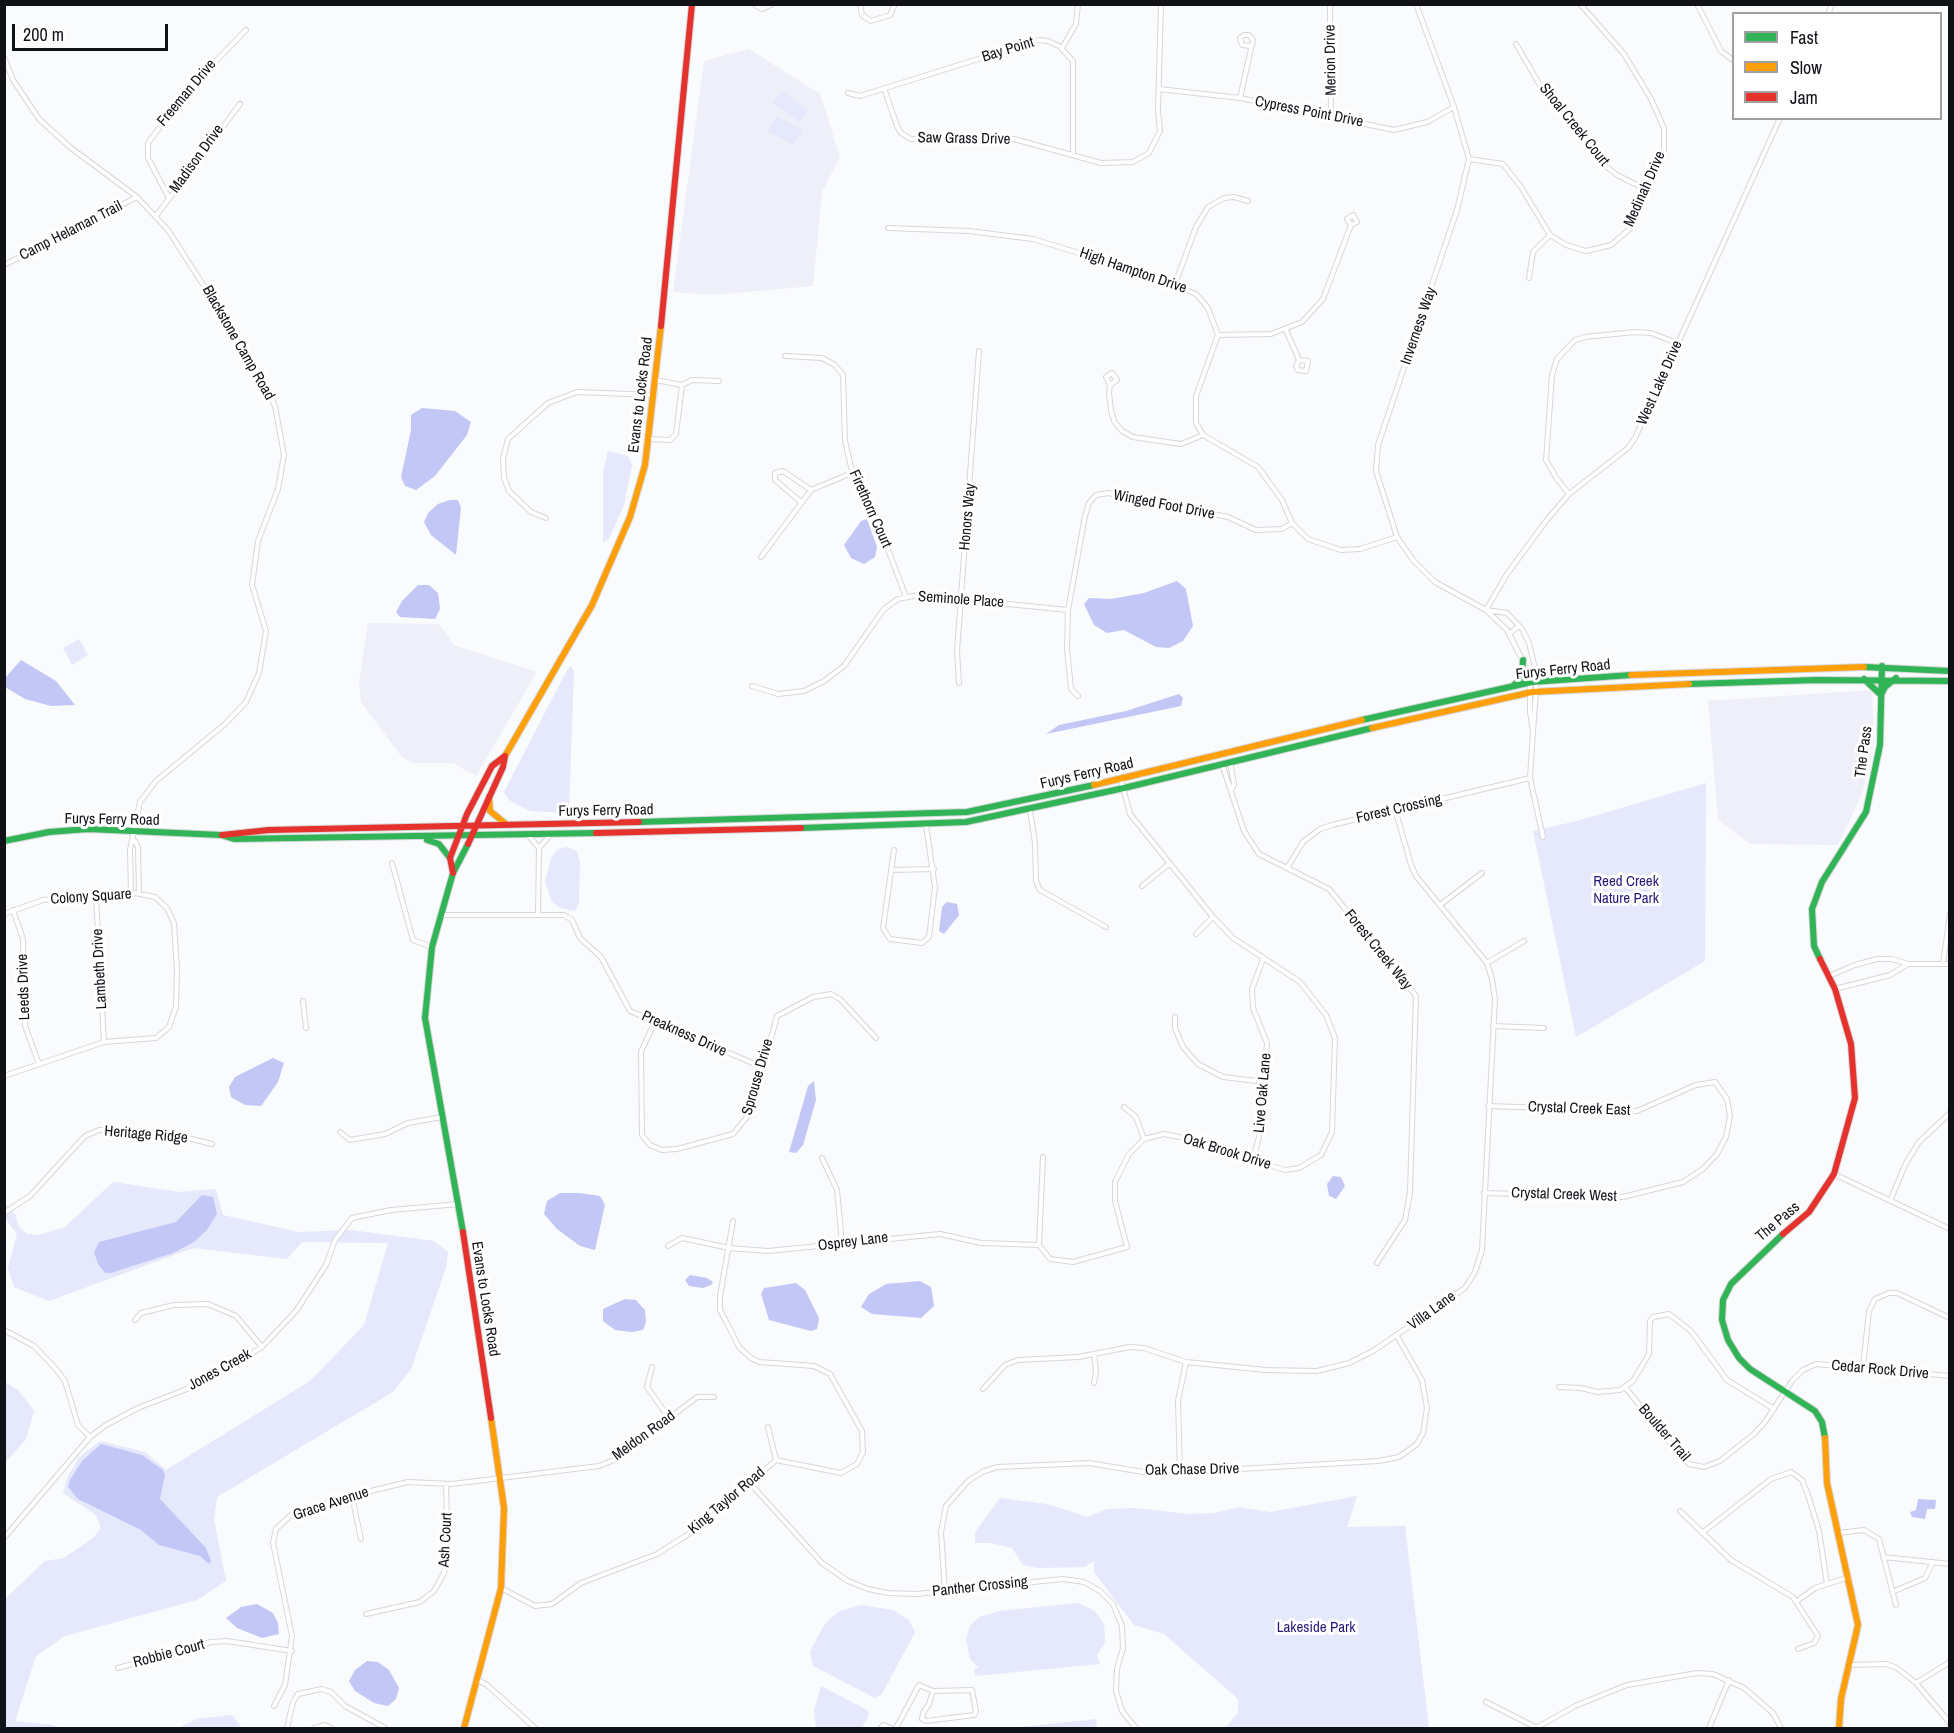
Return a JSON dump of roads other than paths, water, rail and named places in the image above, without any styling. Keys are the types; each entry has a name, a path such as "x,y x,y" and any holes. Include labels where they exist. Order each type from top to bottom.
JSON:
{"main road":[{"name":"Evans to Locks Road","path":"464,1728 501,1588 504,1508 459,1204 425,1018 432,947 453,873 462,858 505,756 592,605 609,569 630,517 645,465 657,380 692,4"},
{"path":"1512,686 1522,677 1523,660"},
{"name":"Furys Ferry Road","path":"221,836 236,831 899,816 967,812 1121,779 1534,682 1882,666 1950,671"},
{"name":"The Pass","path":"1839,1728 1841,1699 1858,1625 1827,1484 1827,1444 1822,1422 1815,1411 1750,1370 1728,1340 1722,1320 1723,1300 1731,1284 1762,1251 1809,1212 1834,1174 1855,1098 1851,1044 1835,989 1814,946 1812,909 1822,882 1866,812 1880,745 1882,666"},
{"path":"1706,673 1706,683"},
{"name":"Furys Ferry Road","path":"4,841 49,832 88,829 221,836 234,839 458,837 966,822 1124,789 1230,762 1533,693 1706,683 1880,678 1950,681"},
{"path":"1864,679 1881,695 1885,687 1896,678"},
{"name":"Evans to Locks Road","path":"453,873 450,858 463,825 492,766 505,756"},
{"path":"489,792 490,811 506,824"},
{"path":"418,837 439,844 450,858"}],"street":[{"path":"754,4 762,9 773,4"},
{"path":"860,4 862,15 871,21 890,15 895,4"},
{"path":"1073,154 1075,72 1073,61 1062,48 1076,24 1078,4"},
{"path":"1159,89 1161,4"},
{"name":"Merion Drive","path":"1330,4 1331,116"},
{"name":"Inverness Way","path":"1416,4 1454,107 1469,159 1457,210 1378,445 1376,471 1397,537 1413,560 1436,582 1486,610 1509,634 1534,682"},
{"name":"Medinah Drive","path":"1550,235 1566,245 1586,251 1611,245 1632,227 1664,151 1665,128 1651,99 1624,54 1580,4"},
{"path":"1697,4 1721,51 1732,59"},
{"name":"Freeman Drive","path":"169,198 148,158 148,143 186,92 246,30"},
{"name":"Bay Point","path":"848,93 860,96 1039,40 1062,48"},
{"name":"Shoal Creek Court","path":"1516,44 1545,94 1568,114 1607,166 1617,175 1647,190"},
{"path":"1240,98 1250,46"},
{"name":"Blackstone Camp Road","path":"4,57 13,80 39,119 71,148 136,197 156,216 183,252 259,372 275,406 284,455 278,489 258,541 252,585 266,631 259,673 246,702 225,724 156,781 145,795 140,802 134,841"},
{"name":"Saw Grass Drive","path":"884,88 897,126 902,134 911,139 1014,139 1101,163 1113,164 1143,158 1155,143 1160,131 1159,89"},
{"name":"Cypress Point Drive","path":"1159,89 1240,98 1394,130 1427,122 1454,107"},
{"name":"Madison Drive","path":"156,216 240,104"},
{"name":"West Lake Drive","path":"1486,610 1530,540 1569,494 1628,448 1650,407 1779,120"},
{"path":"1469,159 1503,164 1521,187 1550,235 1533,252 1529,278"},
{"name":"Camp Helaman Trail","path":"4,265 136,197"},
{"path":"1175,284 1196,227 1208,207 1224,198 1234,197 1248,201"},
{"path":"1351,225 1323,299 1302,322 1272,334 1218,335 1196,396 1196,423 1203,435 1257,467 1282,500 1292,523 1308,539 1341,550 1360,549 1397,537"},
{"name":"High Hampton Drive","path":"888,228 969,231 1033,239 1175,284 1196,294 1208,308 1218,335"},
{"path":"1286,330 1299,360"},
{"path":"1569,494 1546,460 1552,375 1563,350 1575,340 1586,337 1635,332 1651,333 1677,343"},
{"name":"Honors Way","path":"959,683 957,651 979,351"},
{"name":"Firethorn Court","path":"785,356 822,358 835,365 843,375 845,441 854,472 870,502 906,597"},
{"path":"657,380 682,385 692,380 718,381"},
{"path":"649,439 670,440 676,434 682,385"},
{"path":"1110,385 1111,410 1114,421 1122,431 1133,436 1181,444 1203,435"},
{"path":"546,518 531,512 509,491 504,478 503,459 508,439 548,403 577,392 655,395"},
{"path":"801,502 775,480 775,473 783,471 811,490"},
{"path":"761,557 811,490 854,472"},
{"name":"Winged Foot Drive","path":"1078,696 1071,688 1067,649 1068,610 1085,516 1089,503 1096,495 1108,493 1218,515 1256,530 1282,530 1292,523"},
{"name":"Seminole Place","path":"752,686 778,694 804,691 824,681 844,666 884,609 898,599 906,597 918,595 1068,610"},
{"name":"Inverness Way","path":"1486,610 1506,613 1519,626 1534,657 1530,778 1543,837"},
{"path":"1509,634 1519,626"},
{"name":"Forest Creek Way","path":"1230,762 1234,784 1232,789 1244,831 1259,854 1329,889 1416,996 1410,1192 1405,1220 1377,1263"},
{"name":"Forest Creek Way","path":"1222,764 1227,785 1232,789"},
{"name":"Forest Crossing","path":"1287,868 1303,842 1320,829 1530,778"},
{"name":"Oak Brook Drive","path":"1121,779 1130,814 1213,917 1233,938 1299,982 1326,1015 1335,1038 1332,1132 1321,1155 1299,1168 1285,1170 1164,1134 1144,1139"},
{"name":"Villa Lane","path":"983,1389 1005,1365 1018,1360 1094,1354 1114,1349 1144,1348 1186,1362 1266,1370 1317,1371 1349,1363 1397,1336 1465,1288 1475,1272 1482,1250 1495,999 1487,963 1411,865 1395,809"},
{"path":"1030,810 1035,843 1035,881 1040,890 1106,927"},
{"path":"894,850 883,928 890,939 918,944 929,937 935,887 926,824"},
{"path":"528,834 539,848 538,914"},
{"path":"539,848 551,834"},
{"path":"131,893 130,849 134,841 138,847 139,894"},
{"path":"1143,886 1170,863"},
{"path":"392,864 413,940 432,947"},
{"path":"891,870 934,869"},
{"path":"1440,905 1482,873"},
{"name":"Colony Square","path":"4,914 44,900 131,893 161,902 174,923 176,1007 169,1027 156,1038 104,1042 4,1076"},
{"name":"Lambeth Drive","path":"96,897 104,1042"},
{"name":"Leeds Drive","path":"12,910 23,939 25,1026 39,1064"},
{"path":"1943,964 1950,914"},
{"name":"Preakness Drive","path":"441,915 564,915 572,920 580,938 601,957 625,1006 630,1011 762,1067"},
{"path":"1196,934 1213,917"},
{"path":"1487,963 1524,941"},
{"name":"Live Oak Lane","path":"1253,1160 1260,1133 1267,1042 1253,1008 1252,988 1263,959"},
{"path":"1829,976 1855,964 1877,959 1892,959 1908,964 1950,964"},
{"path":"1835,989 1890,975 1908,964"},
{"name":"Sprouse Drive","path":"655,1021 641,1052 642,1136 650,1145 662,1150 677,1149 733,1134 751,1112 777,1016 821,994 831,994 840,999 876,1038"},
{"path":"303,1001 306,1028"},
{"path":"1175,1017 1176,1028 1183,1047 1198,1064 1223,1077 1265,1082"},
{"path":"1492,1026 1544,1029"},
{"name":"Crystal Creek East","path":"1488,1106 1637,1111 1696,1085 1715,1082 1727,1099"},
{"name":"Crystal Creek West","path":"1484,1193 1623,1197 1683,1182 1703,1169 1717,1154 1726,1137 1730,1116 1727,1099"},
{"path":"1043,1156 1040,1245 1050,1259 1073,1262 1127,1246 1115,1201 1115,1182 1129,1154 1144,1139 1136,1117 1124,1107"},
{"path":"1890,1202 1906,1163 1919,1142 1950,1113"},
{"path":"340,1132 350,1140 385,1134 408,1123 442,1117"},
{"name":"Heritage Ridge","path":"4,1213 30,1196 79,1142 99,1130 171,1134 212,1143"},
{"path":"822,1158 837,1190 842,1243"},
{"path":"1834,1174 1950,1229"},
{"name":"Jones Creek","path":"4,1538 90,1437 106,1425 138,1408 187,1389 262,1347 296,1311 326,1265 335,1240 352,1218 391,1210 459,1204"},
{"name":"King Taylor Road","path":"501,1588 535,1606 552,1604 581,1584 657,1554 703,1526 776,1460 831,1472 849,1470 857,1464 863,1452 861,1431 830,1374 814,1366 759,1362 740,1347 720,1310 720,1296 733,1221"},
{"name":"Osprey Lane","path":"668,1246 682,1238 729,1248 768,1251 940,1234 981,1243 1040,1245"},
{"path":"1863,1367 1869,1311 1875,1299 1889,1293 1898,1293 1950,1318"},
{"path":"135,1320 141,1313 174,1305 208,1304 236,1316 262,1347"},
{"path":"1559,1387 1581,1388 1597,1392 1620,1390 1625,1387 1641,1370 1649,1354 1650,1321 1653,1317 1669,1314 1691,1331 1727,1380 1774,1409"},
{"path":"4,1330 34,1346 56,1369 65,1381 78,1425 90,1437"},
{"name":"Oak Chase Drive","path":"945,1591 941,1532 946,1506 968,1481 984,1471 998,1467 1089,1463 1143,1472 1180,1472 1378,1461 1400,1457 1409,1451 1424,1433 1427,1423 1422,1380 1397,1336"},
{"path":"1094,1354 1096,1371 1094,1383"},
{"path":"1180,1472 1178,1401 1186,1362"},
{"name":"Cedar Rock Drive","path":"1785,1390 1803,1370 1816,1364 1950,1376"},
{"path":"652,1367 647,1387 669,1418"},
{"name":"Boulder Trail","path":"1625,1387 1682,1458 1697,1466 1710,1466 1720,1461 1766,1422 1785,1390"},
{"name":"Meldon Road","path":"499,1478 599,1466 614,1460 697,1397 714,1396"},
{"path":"768,1427 776,1460"},
{"path":"1702,1533 1771,1479 1791,1472 1802,1480 1808,1495 1819,1531 1827,1584"},
{"name":"Grace Avenue","path":"274,1706 285,1685 292,1651 290,1617 274,1556 276,1529 291,1515 408,1482 446,1484 499,1478"},
{"name":"Panther Crossing","path":"749,1482 822,1563 848,1581 888,1593 945,1591 1063,1579 1083,1582 1100,1591 1113,1604 1122,1626 1123,1648 1117,1669 1116,1691 1122,1711 1136,1728"},
{"name":"Ash Court","path":"366,1614 420,1602 434,1591 444,1573 448,1555 446,1484"},
{"path":"352,1496 361,1539"},
{"path":"1680,1511 1731,1560 1796,1602 1818,1636 1814,1643 1798,1649"},
{"path":"1837,1533 1864,1530 1872,1532 1879,1539 1896,1605"},
{"path":"1883,1557 1950,1564"},
{"path":"1892,1592 1925,1578 1933,1563"},
{"path":"1796,1602 1815,1588 1849,1577"},
{"name":"Robbie Court","path":"118,1668 211,1642 227,1641 292,1651"},
{"path":"1916,1683 1950,1662"},
{"path":"1850,1665 1886,1664 1916,1683 1950,1723"},
{"path":"1486,1702 1537,1728 1575,1706 1627,1685 1697,1672 1729,1680 1744,1688 1773,1713 1781,1728"},
{"path":"476,1679 535,1728"},
{"path":"1709,1728 1729,1680"},
{"path":"896,1728 919,1685 933,1691 972,1690 976,1711 974,1714 926,1721 922,1719 923,1713 933,1691"},
{"path":"287,1728 293,1702 298,1694 322,1689 331,1692 345,1706 385,1728"},
{"path":"314,1728 325,1725 331,1728"},
{"path":"881,1728 883,1725 891,1728"}],"water":[{"path":"422,408 455,411 471,422 467,435 435,476 416,490 405,486 401,477 411,430 411,415"},
{"path":"458,500 461,508 456,555 431,535 424,522 428,513 438,504"},
{"path":"867,519 877,547 875,557 864,564 851,558 844,545 861,521"},
{"path":"1177,581 1186,589 1193,626 1183,641 1169,648 1156,647 1124,630 1107,633 1094,625 1084,604 1089,598 1111,599 1144,593"},
{"path":"418,585 429,585 438,593 440,609 435,619 400,617 396,612 402,601"},
{"path":"21,660 56,681 75,705 51,706 25,699 5,687 5,678"},
{"path":"1179,694 1183,698 1181,706 1046,734 1059,725 1126,711"},
{"path":"947,902 957,904 959,915 944,934 939,931 942,907"},
{"path":"273,1058 284,1063 278,1082 261,1106 245,1105 231,1097 229,1087 235,1077"},
{"path":"814,1081 816,1100 803,1145 796,1153 789,1152 808,1086"},
{"path":"1333,1176 1341,1177 1345,1186 1336,1199 1329,1196 1327,1184"},
{"path":"560,1193 600,1196 605,1205 595,1250 580,1246 557,1229 544,1214 547,1201"},
{"path":"202,1195 213,1197 217,1214 207,1230 194,1242 173,1253 111,1273 105,1273 98,1264 94,1252 99,1242 176,1222"},
{"path":"690,1275 707,1278 713,1282 703,1288 689,1286 685,1280"},
{"path":"920,1281 931,1287 934,1306 921,1318 872,1314 861,1307 869,1294 886,1284"},
{"path":"796,1283 805,1290 819,1318 817,1329 811,1331 769,1320 761,1294 764,1288"},
{"path":"625,1299 636,1300 645,1310 646,1322 643,1330 632,1332 615,1330 603,1321 603,1309"},
{"path":"101,1444 142,1455 163,1470 165,1475 160,1499 206,1548 211,1561 209,1564 200,1556 159,1545 141,1530 78,1499 68,1487 70,1480 82,1461"},
{"path":"1918,1499 1936,1500 1935,1509 1927,1509 1925,1519 1912,1517 1910,1512 1916,1510"},
{"path":"257,1604 273,1613 278,1623 279,1634 262,1638 237,1628 226,1618 241,1607"},
{"path":"367,1661 378,1662 389,1670 399,1688 396,1699 388,1706 374,1703 355,1691 349,1681 355,1670"}],"park label":[{"name":"Reed Creek Nature Park","path":"1626,890"},
{"name":"Lakeside Park","path":"1316,1628"}]}
